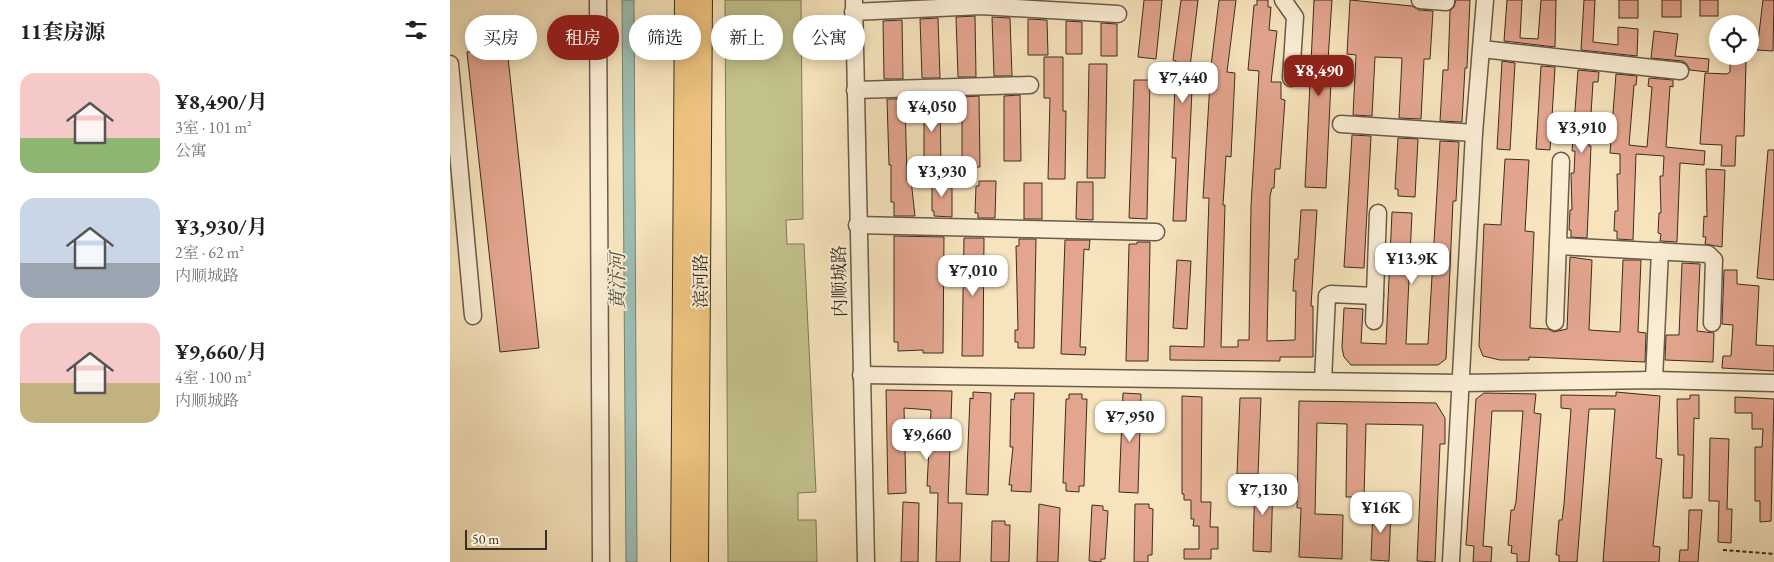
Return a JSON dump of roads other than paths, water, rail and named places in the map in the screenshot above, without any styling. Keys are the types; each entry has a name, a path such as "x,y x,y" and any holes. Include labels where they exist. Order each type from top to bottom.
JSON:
{"main road":[{"name":"滨河路","path":"681,562 685,0"},
{"name":"滨河路","path":"698,562 702,0"}],"street":[{"path":"598,0 601,562"},
{"path":"1284,0 1295,18 1291,78"},
{"path":"1420,0 1446,2"},
{"path":"1451,562 1474,133 1485,0"},
{"path":"854,6 981,6 1118,14"},
{"name":"内顺城路","path":"854,6 857,225 866,562"},
{"path":"1482,48 1680,71"},
{"path":"450,64 458,228 473,316"},
{"path":"855,90 1030,85"},
{"path":"1341,124 1474,133"},
{"path":"1555,322 1561,160"},
{"path":"1374,321 1378,214"},
{"path":"857,225 1156,232"},
{"path":"1558,246 1708,254 1712,257 1712,323"},
{"path":"1654,380 1660,252"},
{"path":"1323,381 1327,296 1331,294 1375,296"},
{"path":"861,375 1460,383 1654,380 1774,384"}],"water":[{"path":"622,0 634,0 634,15 629,15 629,60 634,60 637,562 626,562"}],"water label":[{"name":"黄汴河","path":"617,281"}]}
